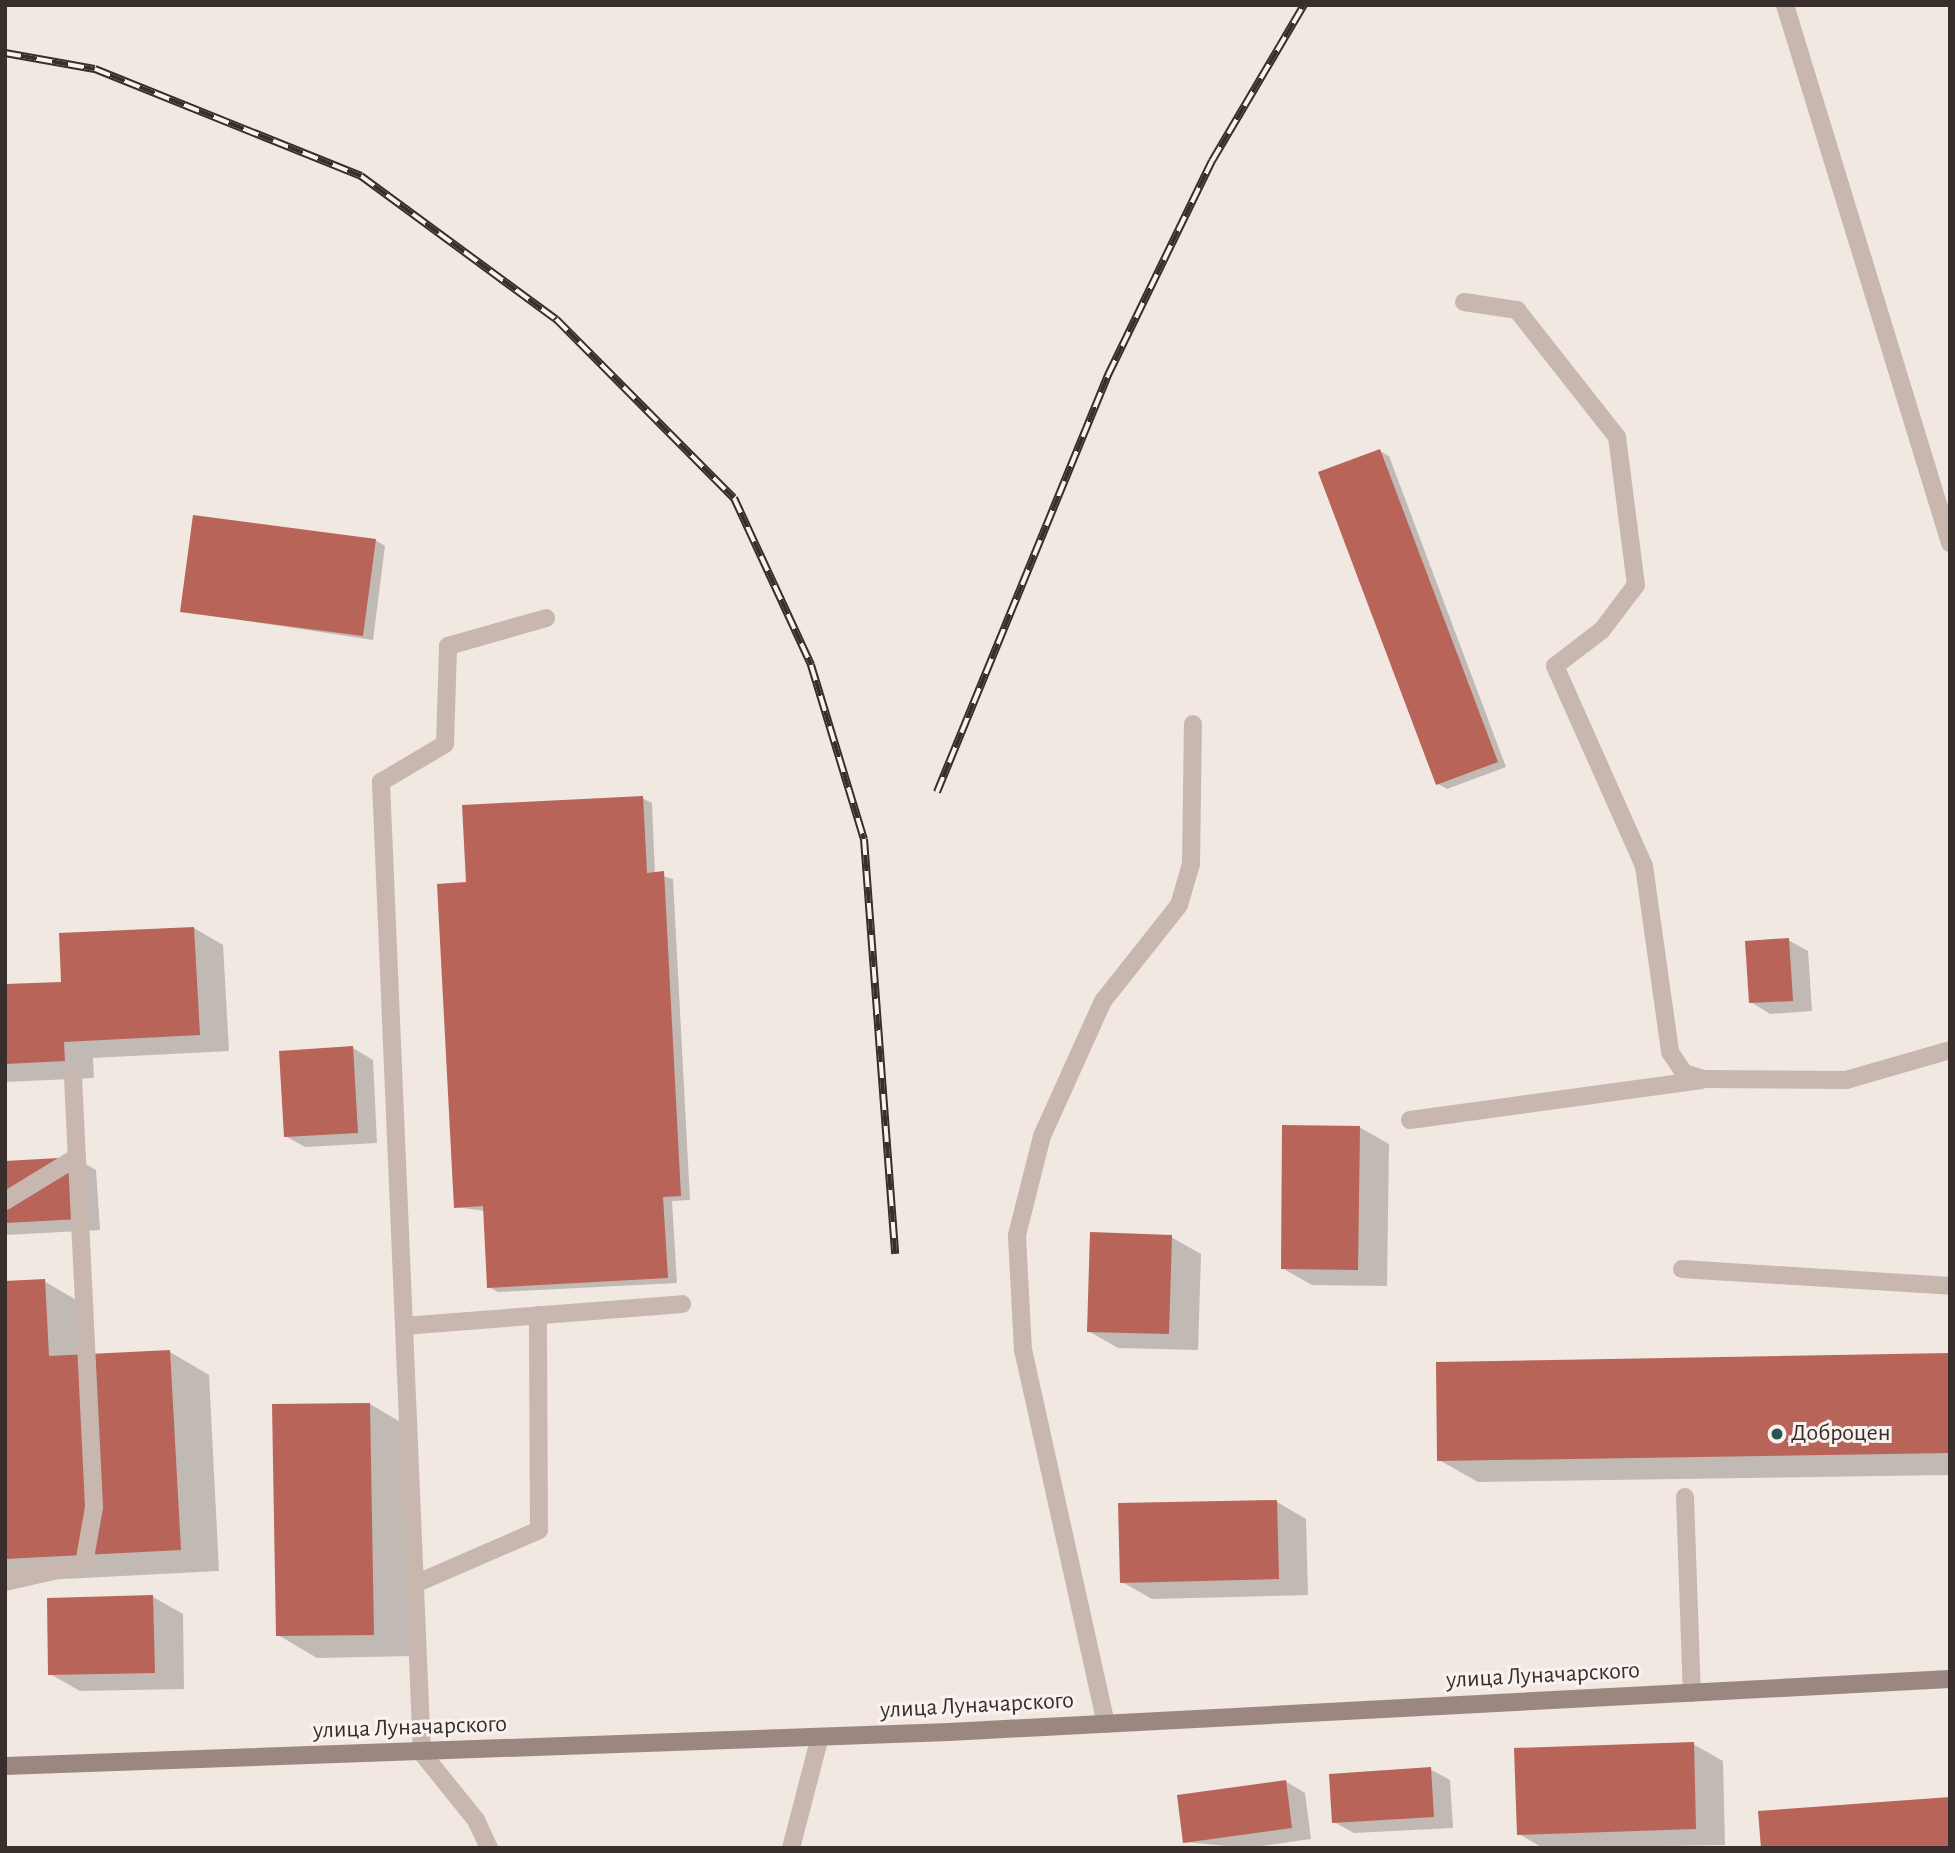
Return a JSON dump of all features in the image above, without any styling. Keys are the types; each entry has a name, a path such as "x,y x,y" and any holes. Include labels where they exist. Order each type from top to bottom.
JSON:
{"main road":[{"name":"улица Луначарского","path":"5,1766 820,1737 1950,1679"}],"lane":[{"path":"1785,5 1950,543"},
{"path":"1464,302 1517,310 1617,438 1636,585 1602,630 1555,666 1644,866 1670,1052 1684,1073 1704,1079"},
{"path":"489,1848 476,1820 422,1753 381,782 445,744 449,646 546,618"},
{"path":"1106,1724 1023,1351 1017,1235 1042,1136 1103,1001 1179,905 1191,864 1193,724"},
{"path":"1410,1119 1704,1079 1846,1080 1950,1050"},
{"path":"5,1582 84,1563 94,1507 73,1075"},
{"path":"5,1201 77,1157"},
{"path":"1682,1269 1950,1286"},
{"path":"404,1326 682,1304"},
{"path":"415,1584 539,1530 538,1315"},
{"path":"1685,1497 1692,1693"},
{"path":"791,1848 820,1737"}],"building":[{"path":"1380,449 1498,762 1436,785 1318,472"},
{"path":"193,515 376,539 363,636 180,612"},
{"path":"643,796 647,873 664,871 681,1196 663,1197 668,1278 487,1288 483,1206 454,1208 437,884 466,882 462,805"},
{"path":"194,927 200,1035 64,1042 65,1061 5,1064 5,984 61,982 59,933"},
{"path":"1789,938 1793,1001 1749,1003 1745,941"},
{"path":"353,1046 358,1133 284,1137 279,1051"},
{"path":"1282,1125 1360,1126 1358,1270 1281,1269"},
{"path":"77,1157 80,1219 5,1223 5,1161"},
{"path":"1090,1232 1172,1235 1169,1334 1087,1332"},
{"path":"45,1279 49,1356 170,1350 181,1550 5,1559 5,1281"},
{"path":"1950,1353 1950,1453 1437,1461 1436,1362"},
{"path":"370,1403 374,1635 276,1636 272,1404"},
{"path":"1277,1500 1279,1579 1120,1583 1118,1503"},
{"path":"153,1595 155,1673 48,1675 47,1598"},
{"path":"1694,1742 1696,1829 1517,1835 1514,1748"},
{"path":"1431,1767 1434,1817 1332,1823 1329,1774"},
{"path":"1286,1780 1292,1828 1183,1843 1177,1795"},
{"path":"1950,1797 1950,1848 1761,1848 1758,1811"}],"railway":[{"path":"937,792 1108,375 1212,161 1304,5"},
{"path":"5,53 95,69 361,176 556,319 734,498 811,665 864,839 895,1254"}],"place":[{"name":"Доброцен","path":"1777,1434"}]}
